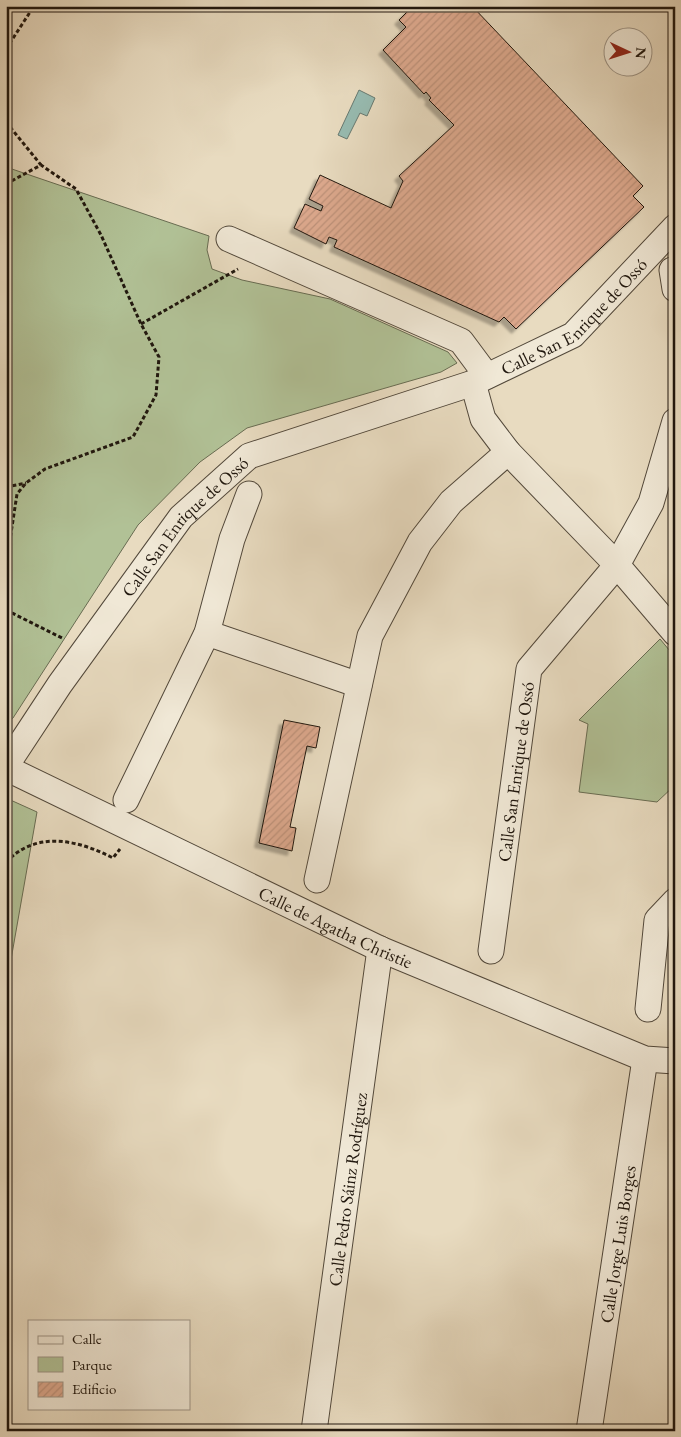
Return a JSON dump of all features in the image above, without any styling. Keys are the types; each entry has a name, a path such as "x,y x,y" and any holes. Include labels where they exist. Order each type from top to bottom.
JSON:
{"street":[{"name":"Calle San Enrique de Ossó","path":"6,767 86,649 181,517 249,456 480,380 573,335 675,227"},
{"name":"Calle San Enrique de Ossó","path":"229,239 461,341 480,380 484,419 508,452 618,564 675,633"},
{"name":"Calle San Enrique de Ossó","path":"492,951 529,669 618,564 651,503 675,421"},
{"path":"317,880 370,636 420,542 451,502 508,452"},
{"name":"Calle San Enrique de Ossó","path":"126,800 207,633 232,540 249,494"},
{"path":"207,633 359,685"},
{"name":"Calle de Agatha Christie","path":"6,767 380,949 645,1059 675,1060"},
{"path":"648,1009 657,920 675,901"},
{"name":"Calle Pedro Sáinz Rodríguez","path":"314,1431 380,949"},
{"name":"Calle Jorge Luis Borges","path":"589,1431 645,1059"}],"path":[{"path":"6,49 34,6"},
{"path":"6,122 41,165 76,189 101,235 141,324 159,357 156,395 132,437 46,468 26,483 17,494 6,566"},
{"path":"6,184 41,165"},
{"path":"141,324 264,254"},
{"path":"6,487 26,483"},
{"path":"6,610 86,649"},
{"path":"6,862 13,854 40,841 61,840 91,846 113,858 130,828"}],"green space":[{"path":"6,167 209,236 207,250 212,269 242,280 330,299 448,352 457,363 441,372 247,428 200,462 138,525 13,718 6,725"},
{"path":"660,639 675,657 675,785 657,802 579,792 588,724 579,720"},
{"path":"6,798 37,812 6,988"}],"water":[{"path":"359,90 375,98 367,116 360,113 347,139 338,135"}],"building":[{"path":"413,6 472,6 643,186 633,196 644,207 516,329 504,317 499,322 334,247 337,240 329,237 326,244 294,228 305,204 321,211 323,206 309,199 320,175 391,208 403,181 399,176 454,125 429,100 431,98 426,92 424,94 383,50 406,27 399,20"},
{"path":"284,720 320,727 316,748 307,746 290,827 296,828 292,851 259,843"}]}
